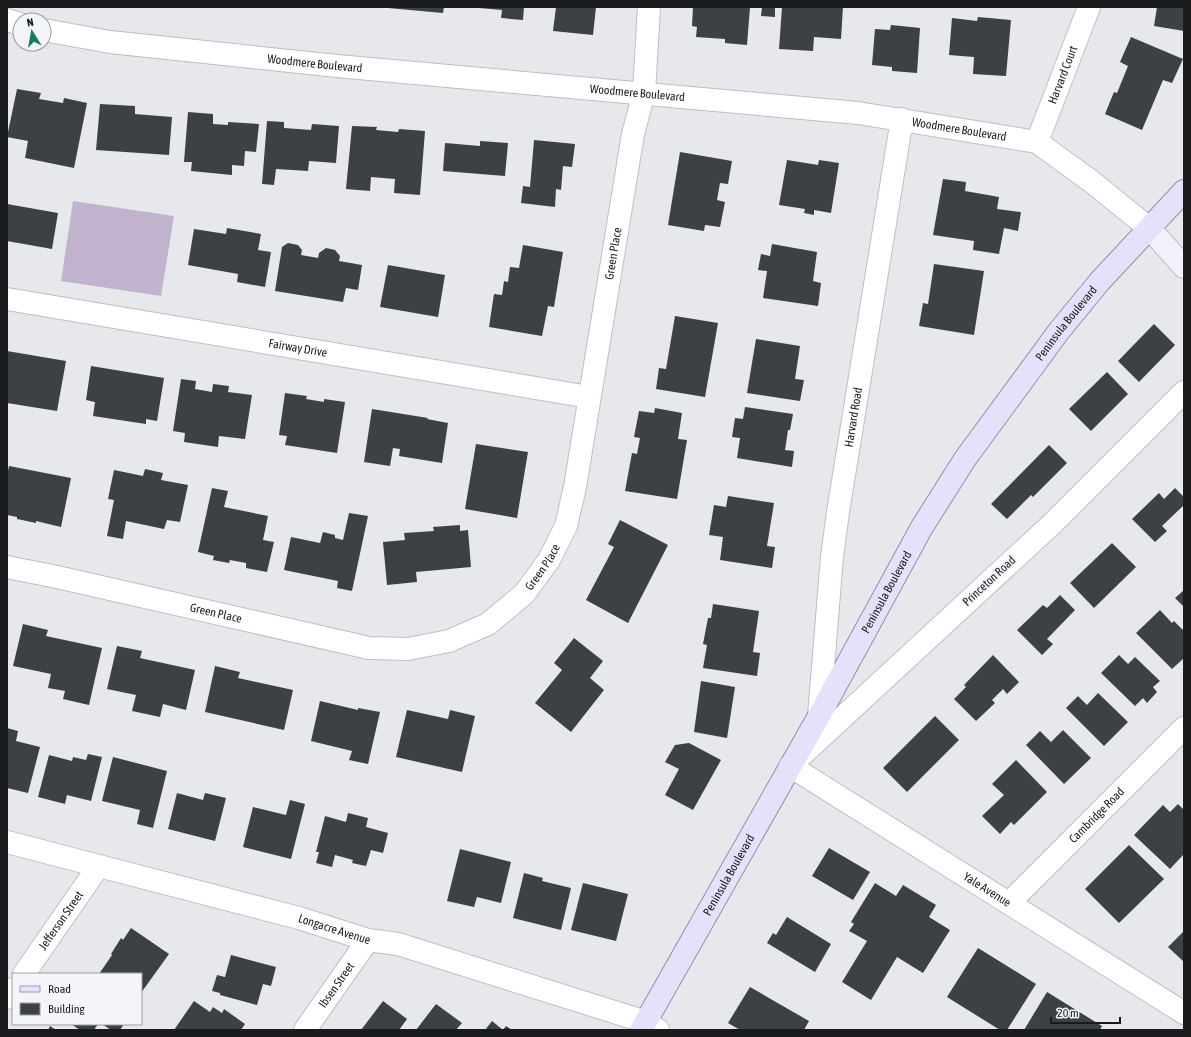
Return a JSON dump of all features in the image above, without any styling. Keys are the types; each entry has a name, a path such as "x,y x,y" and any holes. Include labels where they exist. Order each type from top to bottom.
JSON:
{"main road":[{"name":"Peninsula Boulevard","path":"648,1027 922,527 965,459 1059,332 1100,281 1184,191"}],"street":[{"name":"Green Place","path":"7,567 369,648 408,649 449,641 488,624 524,594 549,560 566,526 575,487 633,134 644,93 649,7"},
{"name":"Harvard Court","path":"1037,142 1089,7"},
{"name":"Woodmere Boulevard","path":"52,31 110,42 329,65 858,113 1037,142 1092,182 1150,229 1184,267"},
{"name":"Harvard Road","path":"819,716 832,557 838,512 902,119"},
{"name":"Fairway Drive","path":"7,299 589,397"},
{"name":"Princeton Road","path":"790,766 1052,523 1184,392"},
{"name":"Cambridge Road","path":"1009,903 1184,728"},
{"name":"Yale Avenue","path":"790,766 1184,1013"},
{"name":"Longacre Avenue","path":"7,842 98,867 299,918 368,940 398,944 648,1027"},
{"name":"Jefferson Street","path":"25,973 98,867"},
{"name":"Ibsen Street","path":"306,1030 368,940"}],"shaded area":[{"path":"73,201 174,216 161,296 61,281"}],"building":[{"path":"388,7 444,7 443,13"},
{"path":"479,7 524,7 523,20 501,18 502,10"},
{"path":"556,7 596,7 593,35 553,31"},
{"path":"693,7 750,7 747,45 725,43 725,39 696,37 697,27 692,26"},
{"path":"762,7 775,7 775,17 761,16"},
{"path":"782,7 843,7 841,39 814,37 813,51 779,49"},
{"path":"1157,7 1184,7 1184,31 1154,26"},
{"path":"978,17 1011,20 1006,76 973,74 974,57 949,55 952,18 977,21"},
{"path":"891,25 920,28 917,73 892,71 892,67 872,65 875,29 890,30"},
{"path":"1131,37 1183,59 1172,83 1163,80 1142,130 1105,114 1114,92 1117,93 1128,66 1120,62"},
{"path":"17,89 41,93 39,99 63,103 64,98 87,103 74,168 25,158 28,141 7,137"},
{"path":"100,104 135,106 135,114 172,117 169,155 96,150"},
{"path":"188,112 213,114 213,124 228,125 228,122 259,124 256,152 245,151 244,166 232,165 232,175 191,171 192,162 184,162"},
{"path":"267,121 284,122 284,128 311,130 312,124 339,126 336,163 309,161 308,171 276,169 274,185 262,184"},
{"path":"352,126 377,127 376,130 398,132 399,129 425,131 420,195 394,193 395,179 371,177 370,191 346,189"},
{"path":"534,140 575,144 572,167 563,166 561,190 556,189 555,207 521,203 523,186 530,187"},
{"path":"480,141 508,143 505,176 443,171 445,143 480,146"},
{"path":"680,152 732,161 728,184 720,183 717,200 725,202 720,227 705,225 704,231 668,225"},
{"path":"787,160 818,165 819,160 839,163 831,213 814,210 814,215 804,213 805,209 779,205"},
{"path":"943,179 966,182 965,191 999,197 997,209 1021,212 1018,231 1004,228 999,254 973,250 974,241 933,235"},
{"path":"7,204 58,213 52,249 7,241"},
{"path":"227,228 261,234 258,250 271,252 265,287 237,282 238,274 188,265 194,229 226,234"},
{"path":"288,243 298,245 302,250 301,255 318,258 319,253 326,248 335,250 340,256 339,261 362,265 358,290 346,288 343,302 275,291 282,247"},
{"path":"772,244 817,252 813,281 821,283 818,306 763,298 767,271 758,270 761,254 770,256"},
{"path":"523,245 563,252 554,307 548,306 542,336 489,327 494,294 502,295 504,281 508,282 510,267 519,268"},
{"path":"934,264 984,271 974,335 919,326 923,303 928,304"},
{"path":"388,265 445,275 438,317 380,307"},
{"path":"675,316 718,323 705,397 656,389 659,368 666,369"},
{"path":"1154,324 1175,345 1139,382 1118,361"},
{"path":"756,339 800,346 795,379 804,380 800,401 747,393"},
{"path":"7,351 66,361 57,411 7,403"},
{"path":"91,366 164,378 157,421 146,419 146,424 93,416 95,402 86,400"},
{"path":"1107,372 1128,394 1091,431 1069,409"},
{"path":"181,379 196,381 195,389 212,392 213,384 229,386 228,392 252,395 245,439 219,436 218,447 184,442 185,433 173,431"},
{"path":"285,393 307,396 306,399 324,402 324,399 345,402 337,453 285,445 287,436 279,435"},
{"path":"745,407 793,414 790,430 788,430 785,450 794,451 792,467 737,458 740,438 732,437 735,418 743,419"},
{"path":"655,408 682,413 678,439 687,440 677,499 625,491 632,453 637,454 640,438 634,437 639,411 654,413"},
{"path":"372,409 428,418 427,419 448,423 442,463 399,456 400,449 393,448 390,466 364,462"},
{"path":"476,444 528,452 517,518 465,509"},
{"path":"1049,445 1067,463 1033,497 1031,495 1007,519 991,504"},
{"path":"9,466 71,478 61,527 36,521 36,523 17,519 17,517 7,515 7,475"},
{"path":"145,469 163,473 161,480 188,485 180,522 167,520 164,529 126,521 123,539 107,536 114,500 108,499 114,470 143,476"},
{"path":"212,488 228,491 224,507 268,516 263,540 274,542 267,572 246,568 246,563 230,560 229,563 213,560 214,556 198,552"},
{"path":"1175,488 1184,497 1184,505 1162,526 1167,531 1155,542 1132,519 1159,493 1164,499"},
{"path":"728,496 774,503 767,546 775,547 772,568 720,560 723,537 709,535 714,505 726,507"},
{"path":"349,513 368,516 352,591 337,588 338,581 284,570 291,537 320,543 323,532 335,535 335,538 343,540"},
{"path":"620,520 668,545 628,623 586,600 614,547 608,544"},
{"path":"460,525 460,531 468,530 471,567 416,572 417,582 387,585 383,542 405,540 404,533 434,531 433,527"},
{"path":"1112,543 1136,567 1094,608 1070,583"},
{"path":"1184,590 1184,607 1175,598"},
{"path":"1060,595 1075,610 1047,639 1053,644 1042,655 1017,630 1043,605 1047,608"},
{"path":"713,604 759,611 753,652 760,653 757,676 703,668 707,645 703,644 708,618 711,618"},
{"path":"1160,610 1172,623 1174,621 1184,631 1184,658 1172,669 1136,633"},
{"path":"23,624 48,630 46,636 102,648 89,705 63,699 65,691 48,688 51,674 13,666"},
{"path":"574,638 603,661 590,678 604,690 571,732 535,703 562,670 554,663"},
{"path":"117,646 142,651 140,658 195,670 186,710 163,704 160,717 132,711 136,695 107,689"},
{"path":"993,655 1019,682 1007,694 1003,689 992,700 995,703 976,721 954,699 966,687 964,685"},
{"path":"1119,655 1128,664 1135,657 1160,681 1153,687 1157,692 1147,703 1143,698 1135,706 1101,673"},
{"path":"215,666 240,672 238,678 293,690 284,730 205,712"},
{"path":"701,681 735,687 727,738 694,732"},
{"path":"1098,693 1128,722 1104,746 1066,708 1078,696 1087,705"},
{"path":"320,701 358,710 358,708 380,712 368,764 349,760 352,751 311,741"},
{"path":"407,710 448,719 450,710 475,716 462,772 396,757"},
{"path":"935,716 959,740 907,792 883,768"},
{"path":"7,728 18,731 16,741 40,747 28,793 7,788"},
{"path":"1063,730 1091,758 1064,784 1026,745 1040,731 1051,742"},
{"path":"689,743 721,760 693,810 665,795 679,769 665,762 675,745"},
{"path":"88,754 102,757 91,801 67,795 65,804 38,797 49,755 72,761 73,757 86,760"},
{"path":"113,757 167,771 153,828 137,824 140,810 102,801"},
{"path":"1016,760 1047,792 1014,825 1011,822 1000,834 982,816 1004,795 992,784"},
{"path":"177,793 203,800 205,793 226,798 215,841 168,829"},
{"path":"290,800 305,804 291,859 243,847 253,807 286,815"},
{"path":"1178,804 1184,810 1184,854 1170,869 1134,835 1163,805 1170,812"},
{"path":"348,813 368,818 366,827 388,833 383,853 371,850 366,866 352,863 353,860 335,855 332,867 316,863 319,852 316,852 325,816 346,822"},
{"path":"1129,845 1164,879 1119,923 1085,889"},
{"path":"829,848 870,872 853,900 812,876"},
{"path":"460,849 511,862 501,903 477,897 474,907 447,901"},
{"path":"524,873 543,878 542,881 571,888 561,930 513,918"},
{"path":"583,883 628,894 616,941 571,930"},
{"path":"875,883 896,896 903,885 936,905 929,917 950,930 923,973 897,957 871,1000 842,982 867,941 849,931 854,924 851,922"},
{"path":"787,917 831,944 815,972 767,943 773,933 776,935"},
{"path":"131,928 169,954 142,992 142,973 100,973 121,938 123,940"},
{"path":"1184,931 1184,962 1168,947"},
{"path":"978,948 1036,984 1007,1030 1000,1030 947,997"},
{"path":"231,955 276,967 271,986 263,984 257,1005 220,995 220,993 212,991 217,975 225,977"},
{"path":"750,987 809,1021 804,1030 740,1030 728,1023"},
{"path":"1047,992 1102,1026 1100,1030 1024,1030"},
{"path":"194,1001 210,1012 213,1007 222,1013 224,1009 245,1024 241,1030 174,1030"},
{"path":"383,1001 407,1019 399,1030 361,1030"},
{"path":"436,1004 462,1023 456,1030 416,1030"},
{"path":"492,1021 503,1030 485,1030"},
{"path":"72,1025 97,1025 94,1030 80,1030"},
{"path":"104,1025 123,1025 120,1030 111,1030"},
{"path":"50,1026 56,1030 48,1030"},
{"path":"506,1026 512,1030 503,1030"}]}
